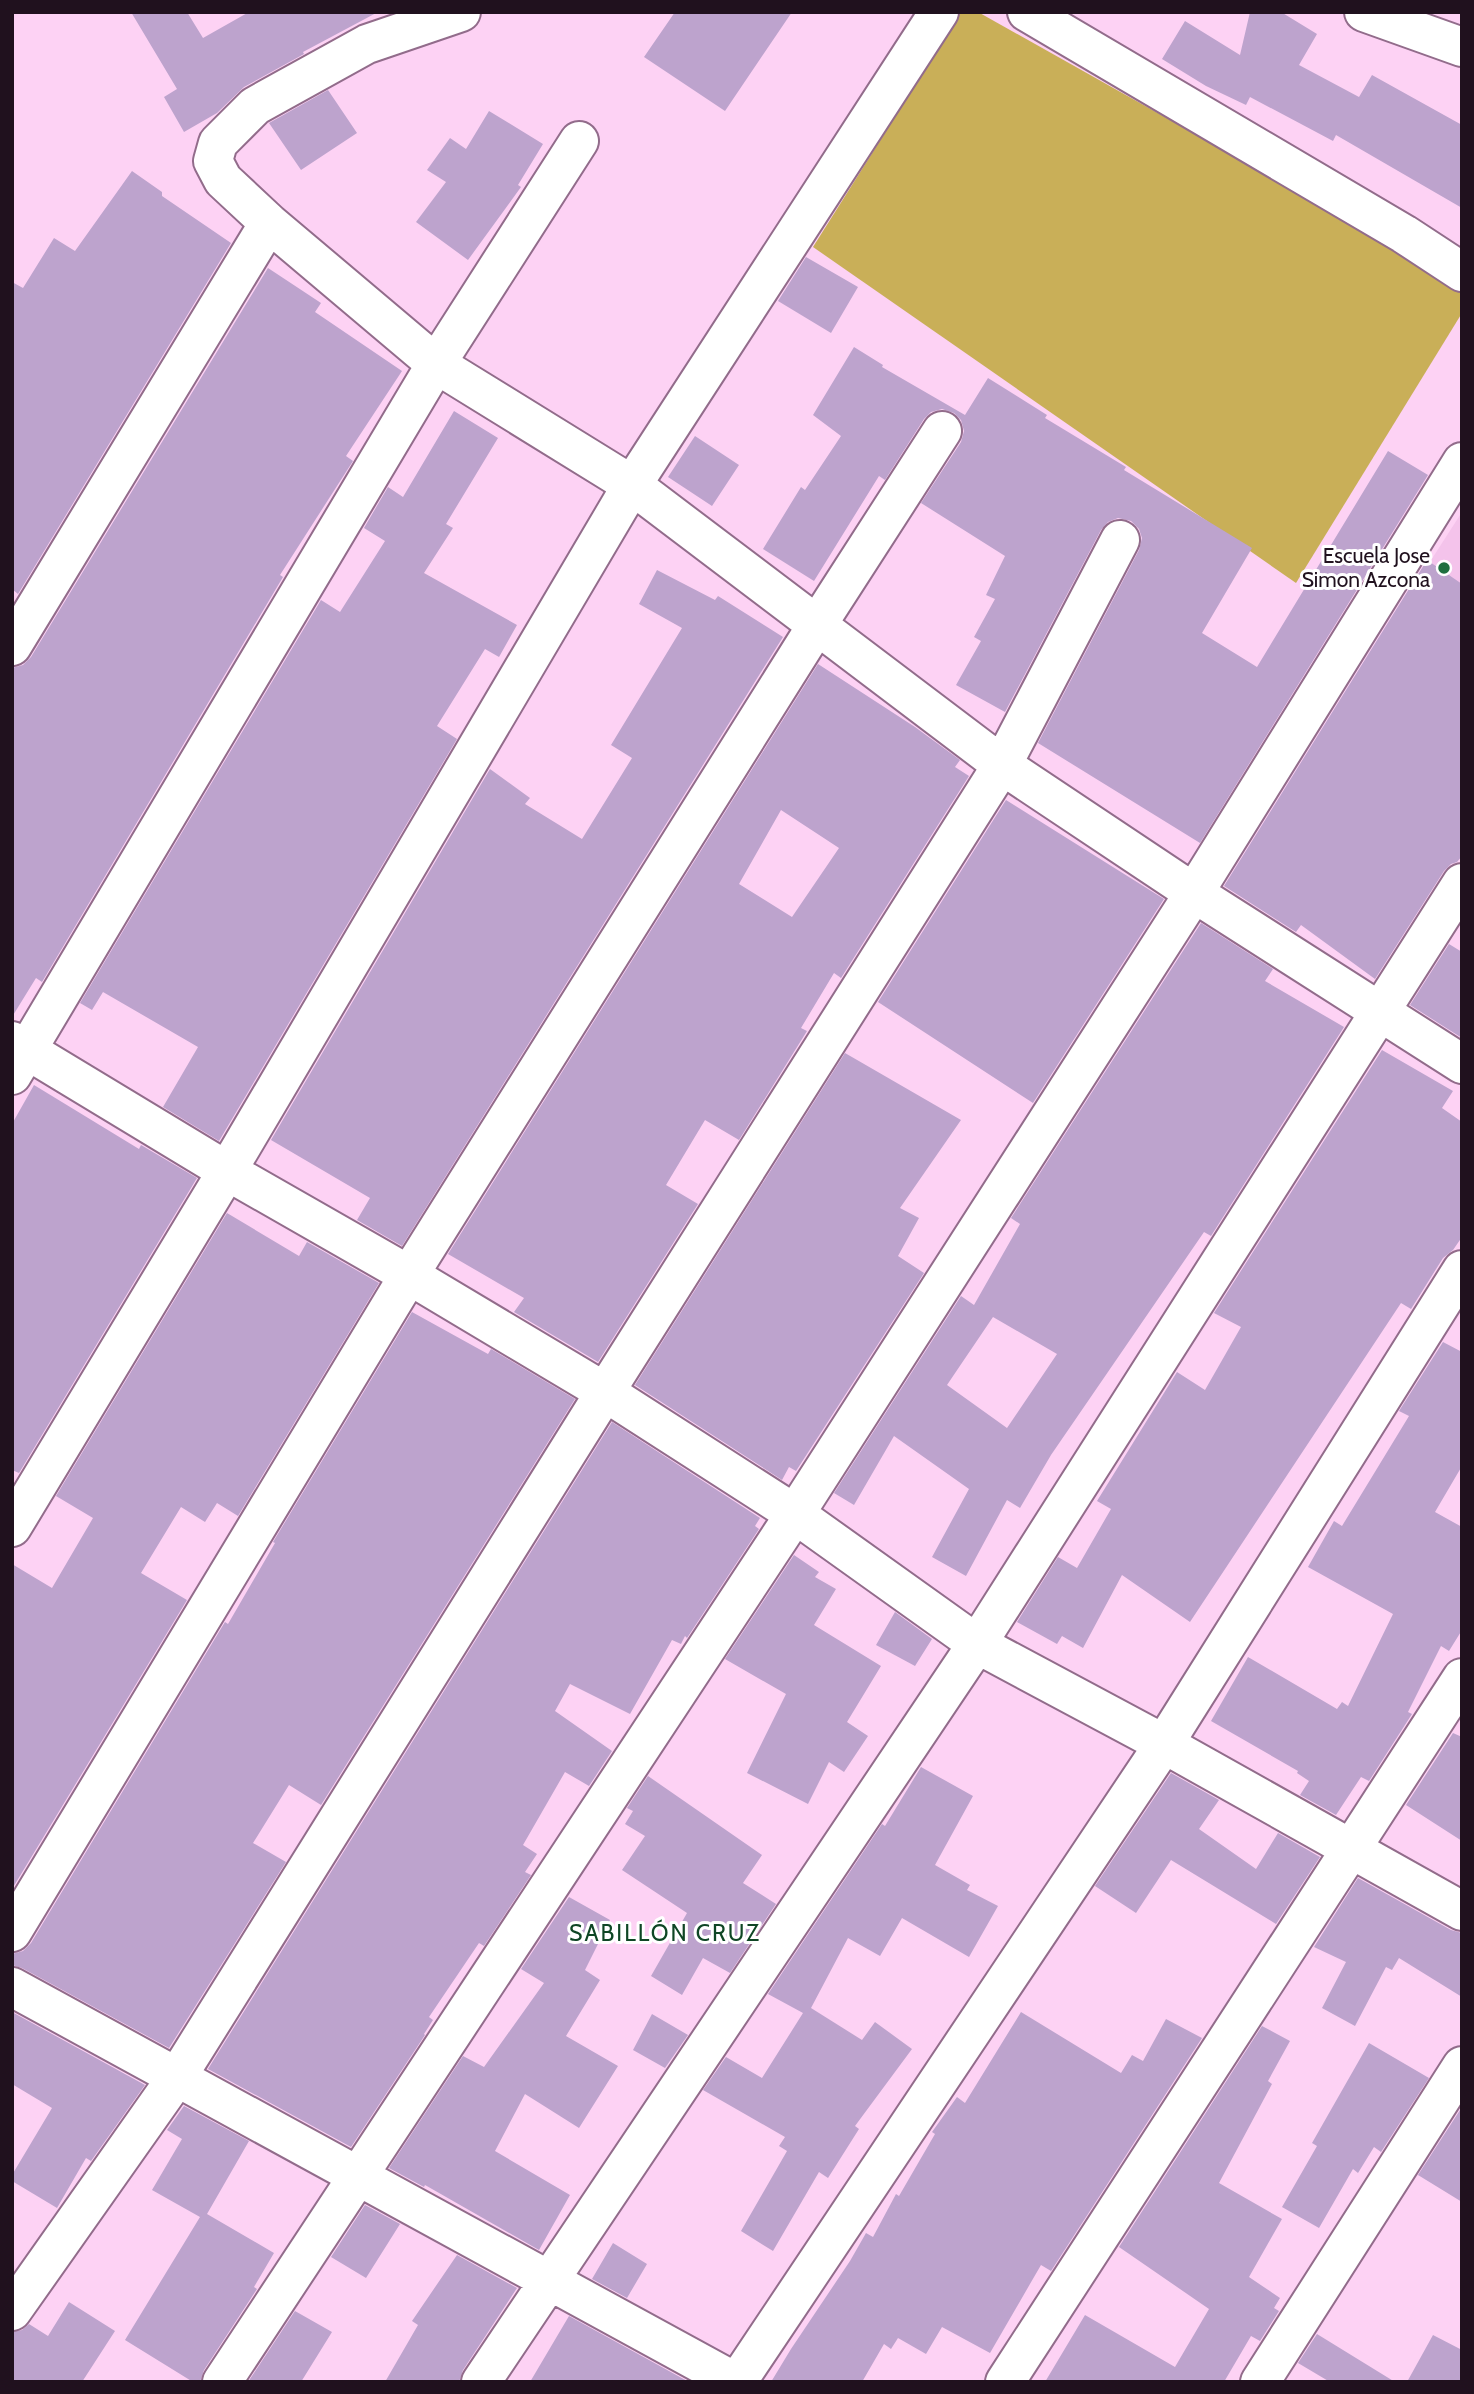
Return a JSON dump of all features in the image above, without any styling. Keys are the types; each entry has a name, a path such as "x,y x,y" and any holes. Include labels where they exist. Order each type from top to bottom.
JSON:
{"street":[{"path":"461,12 367,44 255,106 218,142 213,161 223,180 269,223 436,364 632,485 1002,765 1194,893 1462,1064"},
{"path":"12,1527 227,1171 632,485 939,12"},
{"path":"1027,12 1404,234 1462,272"},
{"path":"1364,12 1462,47"},
{"path":"579,141 436,364 17,1056 227,1171 605,1392 795,1514 977,1644 1164,1744 1462,1911"},
{"path":"12,646 269,223"},
{"path":"12,1932 409,1275 942,430"},
{"path":"222,2382 795,1514 1194,893 1462,462"},
{"path":"12,2311 177,2077 605,1392 1002,765 1120,540"},
{"path":"481,2382 977,1644 1462,883"},
{"path":"12,1987 736,2382 1164,1744 1462,1270"},
{"path":"1005,2382 1462,1678"},
{"path":"1260,2382 1462,2066"}],"shaded area":[{"path":"961,12 978,12 1462,284 1462,313 1296,583 813,247"},
{"name":"Escuela Jose Simon Azcona","path":"1462,512 1462,670 1390,624"}],"building":[{"path":"131,12 187,12 203,38 249,12 378,12 244,87 217,113 184,132 164,97 177,89"},
{"path":"675,12 792,12 725,111 644,57"},
{"path":"1250,12 1281,12 1317,34 1299,65 1359,97 1372,75 1462,125 1462,208 1336,135 1333,141 1250,97 1246,105 1206,86 1162,59 1185,21 1240,55"},
{"path":"328,90 357,133 301,170 269,123"},
{"path":"489,111 543,144 518,185 521,187 468,260 416,222 446,182 427,170 450,138 466,149"},
{"path":"132,171 162,192 162,196 231,243 18,594 12,589 12,282 23,288 54,238 75,251"},
{"path":"806,257 858,287 831,333 778,301"},
{"path":"268,268 321,303 315,312 402,371 346,456 353,461 280,575 283,577 42,982 36,978 12,1017 12,668 23,665 31,657"},
{"path":"854,347 883,365 882,367 965,415 988,378 1047,415 1045,418 1126,467 1124,470 1252,548 1202,633 1257,667 1388,451 1428,475 1200,843 1038,743 1139,550 1142,538 1139,529 1131,521 1118,518 1108,522 1101,530 1005,712 956,685 981,641 974,637 995,599 986,595 1005,556 921,503 961,442 964,431 961,420 954,413 942,409 931,412 924,419 885,480 879,476 814,581 763,549 801,487 805,490 841,436 813,415"},
{"path":"454,411 498,438 446,524 453,528 424,573 517,625 499,657 485,649 437,726 457,739 219,1141 163,1107 198,1047 103,992 92,1010 80,1003 321,600 340,612 385,541 364,528 388,487 403,497"},
{"path":"695,436 739,465 712,506 668,477"},
{"path":"1427,560 1462,584 1462,856 1444,871 1375,979 1301,925 1296,932 1224,886"},
{"path":"657,570 715,600 718,596 783,637 402,1246 357,1220 370,1198 271,1140 490,769 530,798 525,804 582,839 632,758 611,745 682,628 639,604"},
{"path":"818,664 915,727 960,760 955,767 969,776 841,978 834,973 801,1028 807,1031 739,1140 705,1120 666,1185 698,1204 598,1362 514,1312 524,1298 448,1254","holes":["781,810 839,848 792,917 739,884"]},
{"path":"1006,800 1164,899 1033,1103 878,1002"},
{"path":"1201,923 1273,969 1265,981 1344,1027 1211,1236 1204,1232 1051,1455 1020,1508 1007,1500 966,1576 932,1557 969,1489 894,1436 854,1505 834,1493 961,1296 974,1305 1020,1224 1011,1218","holes":["993,1317 1057,1354 1007,1428 947,1385"]},
{"path":"1449,944 1462,952 1462,1038 1410,1005"},
{"path":"1382,1050 1453,1091 1442,1108 1462,1122 1462,1237 1443,1258 1411,1309 1401,1303 1190,1622 1122,1575 1083,1648 1062,1636 1057,1644 1017,1622 1058,1557 1077,1568 1111,1509 1097,1501 1177,1372 1205,1390 1241,1327 1214,1313"},
{"path":"845,1053 961,1120 900,1208 919,1218 898,1256 924,1273 796,1471 789,1467 782,1480 635,1385"},
{"path":"34,1085 139,1149 141,1145 197,1178 19,1473 12,1470 12,1124"},
{"path":"227,1213 299,1256 307,1242 379,1283 238,1516 217,1503 205,1522 181,1507 141,1573 187,1600 12,1889 12,1564 52,1588 93,1518 56,1496"},
{"path":"412,1312 488,1354 491,1349 575,1399 321,1805 289,1785 253,1843 286,1862 169,2048 12,1965 12,1954 23,1951 31,1943 225,1622 228,1624 275,1543 273,1542"},
{"path":"1443,1342 1462,1352 1462,1466 1435,1512 1462,1527 1462,1630 1449,1651 1441,1646 1408,1712 1412,1714 1369,1781 1361,1777 1336,1815 1300,1795 1309,1781 1297,1773 1298,1771 1211,1721 1248,1657 1337,1709 1342,1702 1348,1706 1393,1614 1308,1567 1334,1521 1342,1526 1409,1416 1399,1411"},
{"path":"612,1422 760,1518 755,1526 759,1529 687,1638 685,1636 681,1644 672,1640 630,1714 570,1684 555,1711 612,1751 589,1786 565,1772 523,1845 537,1854 525,1872 531,1875 484,1946 479,1943 429,2017 433,2020 425,2035 351,2147 208,2069"},
{"path":"794,1555 819,1572 815,1577 836,1589 814,1625 881,1666 847,1722 868,1736 844,1772 829,1762 808,1804 747,1773 786,1694 725,1659"},
{"path":"895,1612 932,1639 915,1666 876,1645"},
{"path":"1453,1733 1462,1737 1462,1841 1406,1805"},
{"path":"921,1767 973,1796 935,1865 970,1885 967,1890 998,1906 969,1957 902,1918 880,1956 848,1938 811,2008 862,2040 875,2022 912,2049 855,2126 859,2129 828,2178 819,2172 773,2251 741,2231 787,2151 779,2146 785,2137 703,2090 726,2057 762,2078 803,2013 768,1994 882,1824 885,1826"},
{"path":"1171,1773 1219,1800 1199,1829 1256,1869 1278,1833 1320,1857 1276,1924 1171,1860 1136,1913 1095,1886"},
{"path":"648,1776 762,1855 743,1883 776,1904 730,1973 703,1958 682,1995 651,1976 687,1913 622,1870 645,1836 625,1824 633,1811 627,1808"},
{"path":"1358,1878 1451,1930 1462,1933 1462,1997 1399,1958 1392,1970 1386,1967 1355,2026 1322,2008 1346,1962 1314,1947"},
{"path":"569,1897 610,1920 585,1970 600,1980 566,2036 618,2066 579,2128 525,2094 495,2151 570,2195 539,2250 425,2185 424,2187 389,2168 463,2056 484,2067 544,1983 521,1969"},
{"path":"12,2012 145,2085 91,2161 86,2158 57,2208 12,2181 12,2175 52,2108 12,2084"},
{"path":"1021,2012 1121,2073 1132,2055 1143,2061 1166,2019 1202,2038 1051,2271 1041,2265 990,2353 942,2327 926,2354 898,2338 891,2349 884,2344 862,2382 771,2382 866,2233 873,2237 896,2194 899,2196 935,2134 932,2132 957,2097 965,2103"},
{"path":"652,2014 688,2035 665,2068 633,2050"},
{"path":"1262,2026 1290,2041 1268,2081 1272,2084 1219,2183 1282,2219 1249,2277 1280,2298 1274,2308 1279,2311 1260,2341 1251,2336 1224,2382 1045,2382 1085,2315 1175,2367 1209,2309 1119,2247"},
{"path":"1369,2043 1429,2078 1381,2152 1374,2147 1358,2173 1353,2169 1319,2228 1282,2207 1317,2146 1312,2143"},
{"path":"184,2106 249,2141 207,2214 274,2253 254,2287 257,2289 204,2370 200,2382 193,2382 125,2340 200,2217 152,2190 182,2139 167,2130"},
{"path":"1462,2107 1462,2202 1418,2175"},
{"path":"365,2205 400,2224 366,2278 331,2257"},
{"path":"613,2243 647,2264 627,2298 592,2279"},
{"path":"457,2255 517,2288 463,2370 459,2382 385,2382 418,2325 412,2321"},
{"path":"69,2302 115,2331 82,2382 12,2382 12,2332 22,2330 29,2324 48,2336"},
{"path":"295,2311 332,2332 301,2382 248,2382"},
{"path":"569,2316 689,2382 530,2382"},
{"path":"1317,2334 1395,2382 1330,2382 1298,2363"},
{"path":"1433,2335 1462,2350 1462,2382 1407,2382"}],"place":[{"name":"Escuela Jose Simon Azcona","path":"1444,568"}],"district":[{"name":"SABILLÓN CRUZ","path":"665,1933"}]}
